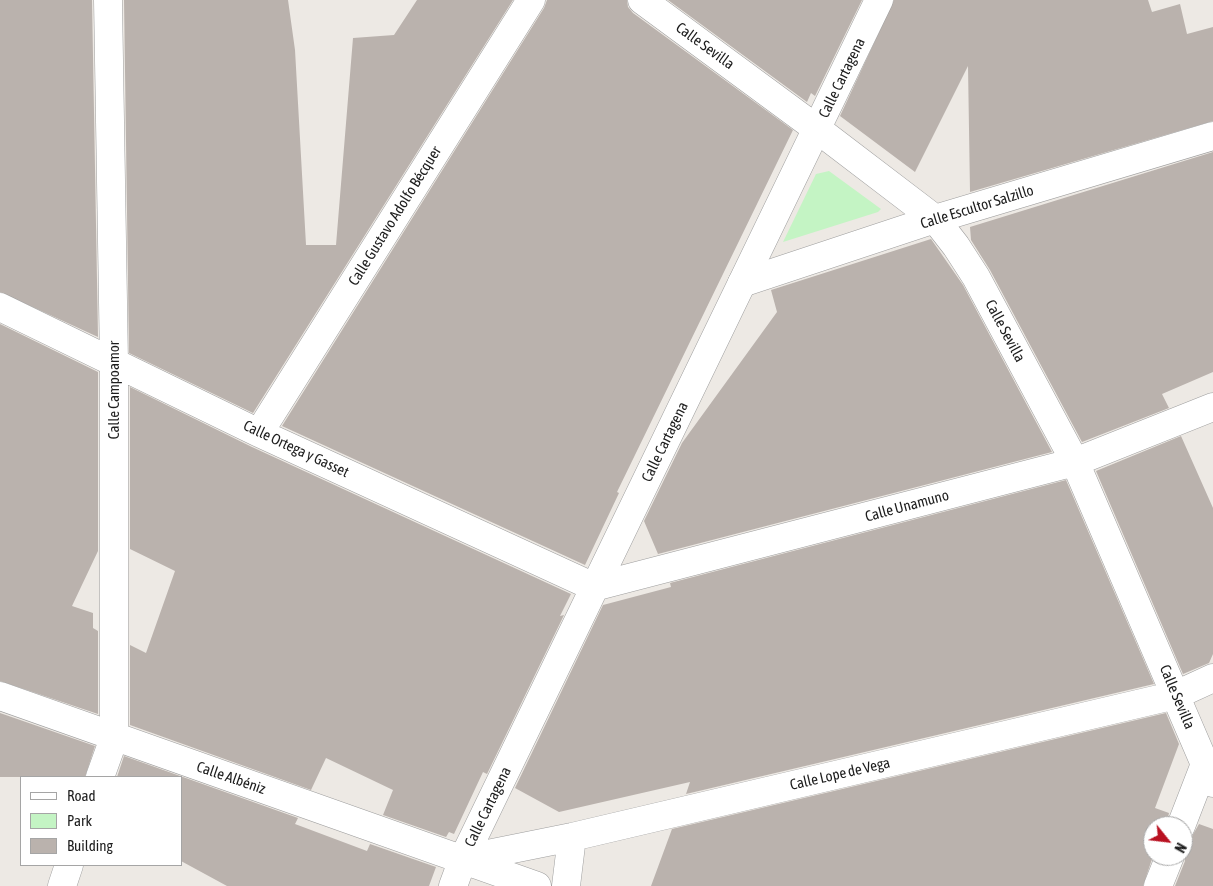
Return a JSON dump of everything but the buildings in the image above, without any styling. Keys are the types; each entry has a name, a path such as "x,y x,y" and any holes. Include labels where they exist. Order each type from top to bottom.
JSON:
{"street":[{"name":"Calle Campoamor","path":"100,776 114,738 114,362 108,0"},
{"name":"Calle Gustavo Adolfo Bécquer","path":"259,433 531,0"},
{"name":"Calle Sevilla","path":"642,0 935,219 976,277 1075,462 1209,774"},
{"name":"Calle Cartagena","path":"453,886 463,859 879,0"},
{"name":"Calle Escultor Salzillo","path":"742,283 935,219 1213,136"},
{"name":"Calle Ortega y Gasset","path":"0,307 259,433 594,587"},
{"name":"Calle Unamuno","path":"594,587 1075,462 1213,407"},
{"name":"Calle Lope de Vega","path":"463,859 572,837 1176,695 1213,678"},
{"name":"Calle Albéniz","path":"0,696 114,738 537,886"},
{"path":"1186,816 1209,774"},
{"path":"566,886 572,837"},
{"path":"62,886 69,866"},
{"path":"1158,886 1166,866"}],"green space":[{"path":"829,171 881,209 878,212 783,242 816,174"}]}
